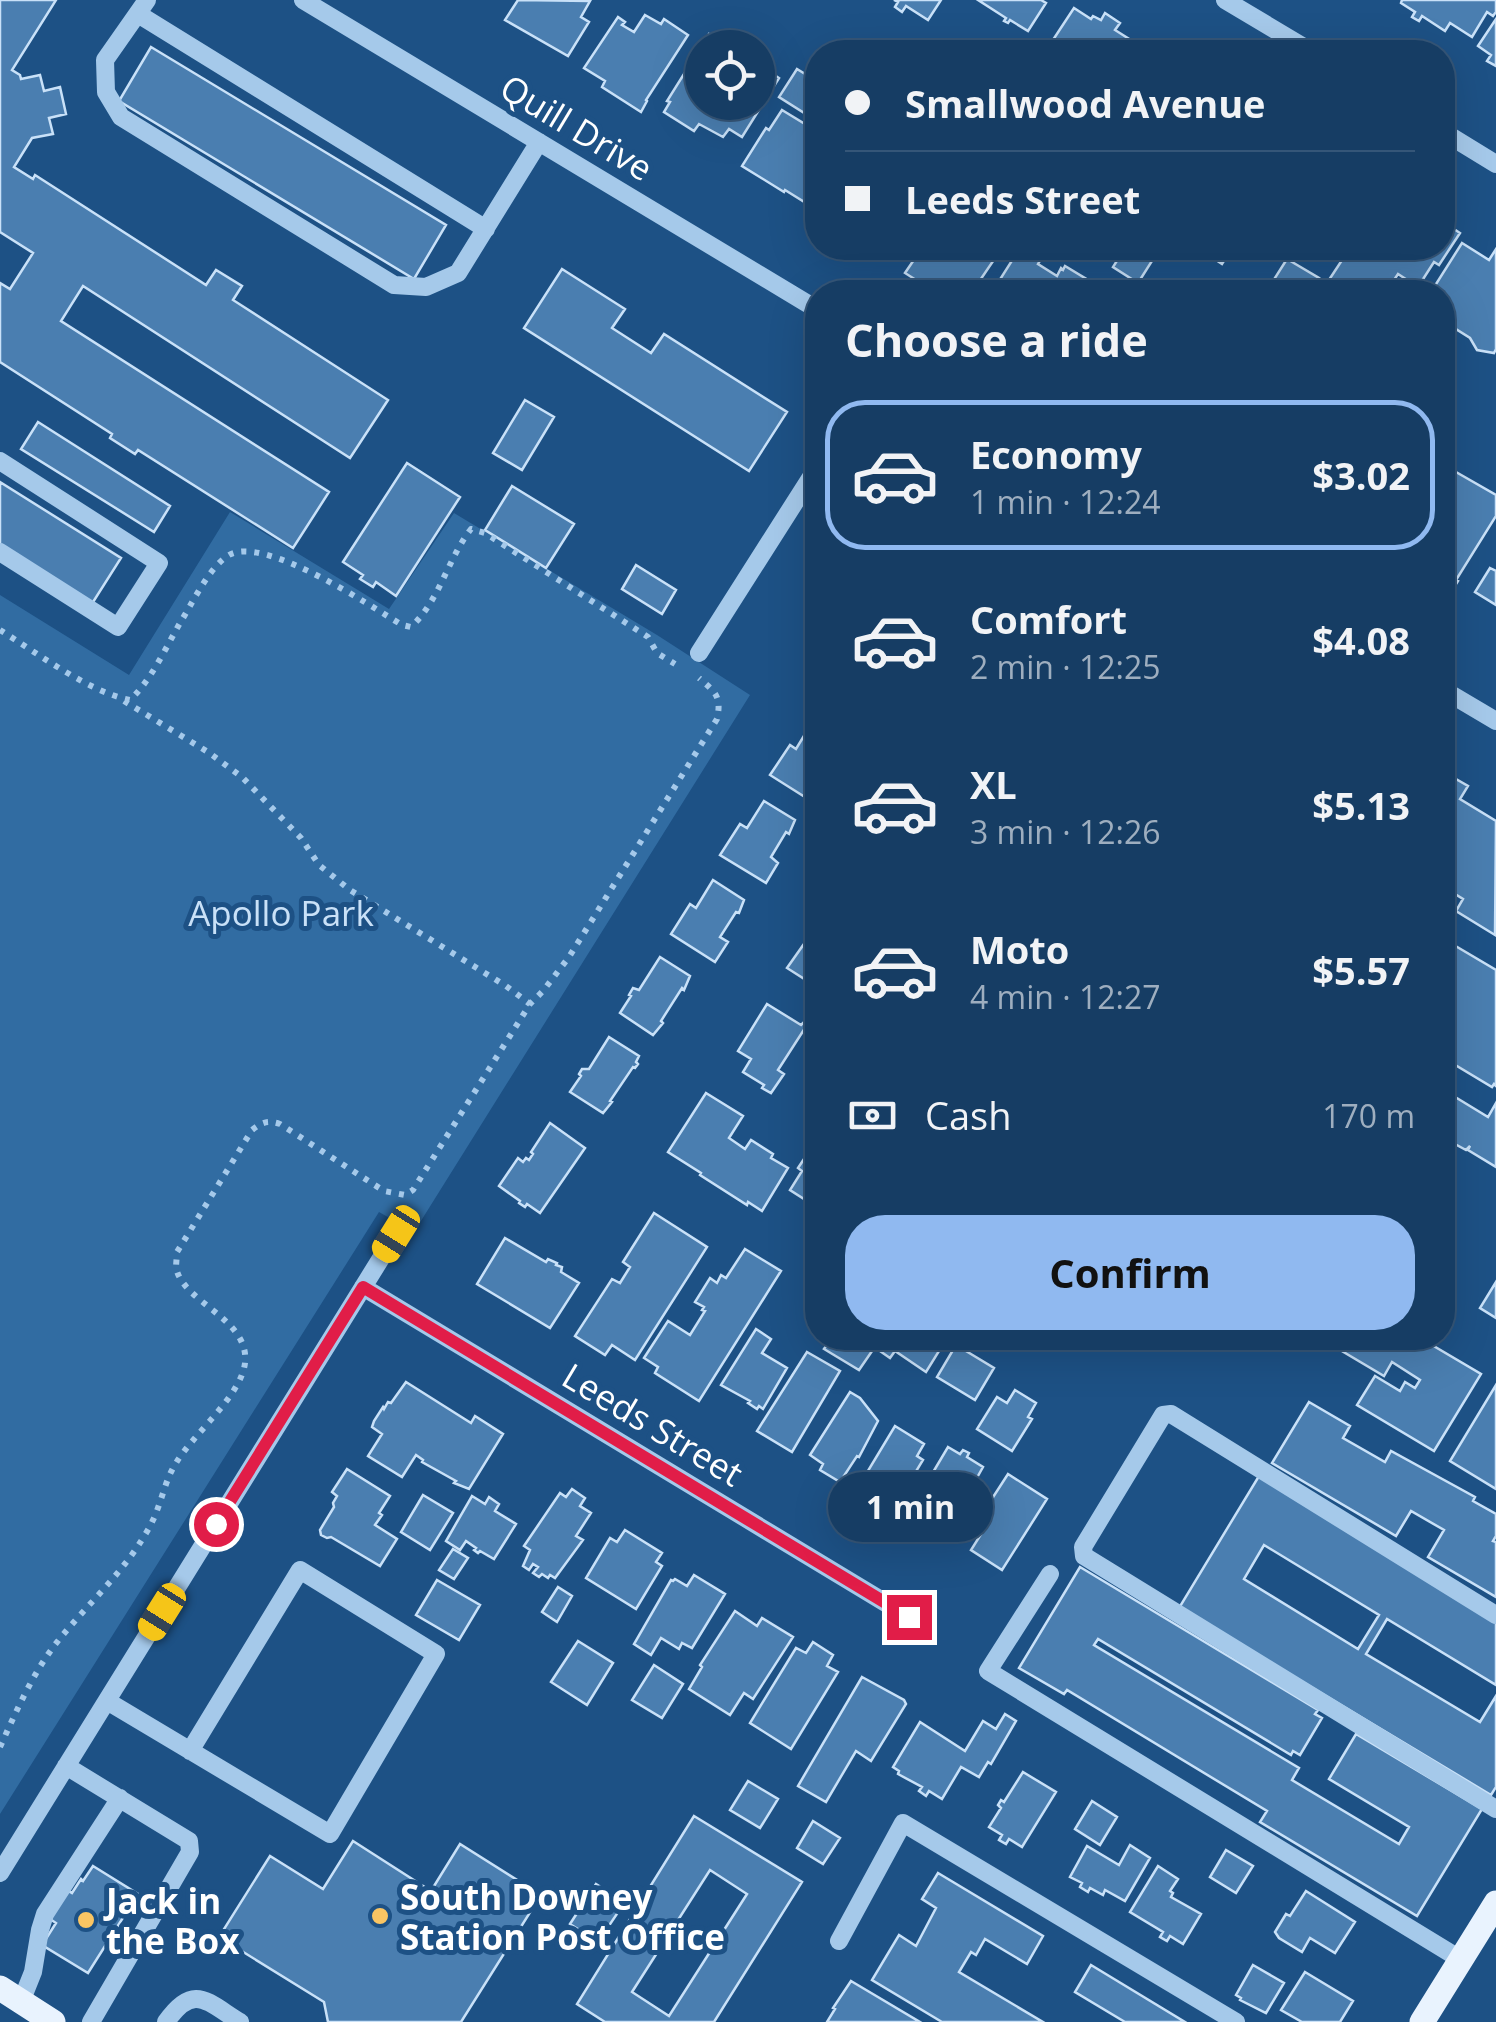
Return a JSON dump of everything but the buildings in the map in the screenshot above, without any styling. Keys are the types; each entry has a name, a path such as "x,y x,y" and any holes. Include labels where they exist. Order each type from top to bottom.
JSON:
{"main road":[{"path":"1422,2022 1496,1903"},
{"path":"10,1995 53,2022"}],"street":[{"name":"Quill Drive","path":"302,0 805,302"},
{"path":"1225,0 1292,40"},
{"path":"486,229 142,7 105,60 106,92 122,117 394,285 426,288 458,273 486,229 539,142"},
{"path":"1455,139 1496,164"},
{"path":"0,461 160,563 118,627 0,552"},
{"path":"699,653 805,486"},
{"path":"1455,697 1496,721"},
{"path":"0,1873 396,1234"},
{"name":"Leeds Street","path":"363,1287 909,1617"},
{"path":"1496,1615 1171,1414 1163,1415 1082,1547 1084,1556 1496,1809"},
{"path":"107,1701 190,1751 330,1834 436,1654 300,1570 190,1751"},
{"path":"1050,1574 988,1671 1460,1958"},
{"path":"66,1766 189,1841 191,1848 90,2022"},
{"path":"10,1995 33,1972 45,1914 120,1798"},
{"path":"839,1941 903,1823 1236,2022"},
{"path":"166,2022 187,1999 202,1998 240,2022"}],"path":[{"path":"119,698 130,700 138,693 212,570 230,554 248,550 305,569 412,627 433,599 471,530 485,534 648,637 657,653 683,668"},
{"path":"0,630 186,737 242,776 301,838 319,866 350,890 530,1004"},
{"path":"0,1747 38,1670 137,1546 153,1521 175,1464 240,1381 245,1360 243,1342 189,1288 176,1267 177,1252 252,1130 261,1123 280,1124 384,1190 405,1194 413,1190 530,1004 568,957 717,718 718,696 696,676"}],"green space":[{"name":"Apollo Park","path":"230,512 389,609 454,513 750,695 414,1232 379,1212 0,1814 0,595 129,675"}],"place":[{"name":"South Downey Station Post Office","path":"380,1916"},
{"name":"Jack in the Box","path":"86,1920"}],"route":[{"path":"216,1524 363,1287 909,1617"}]}
